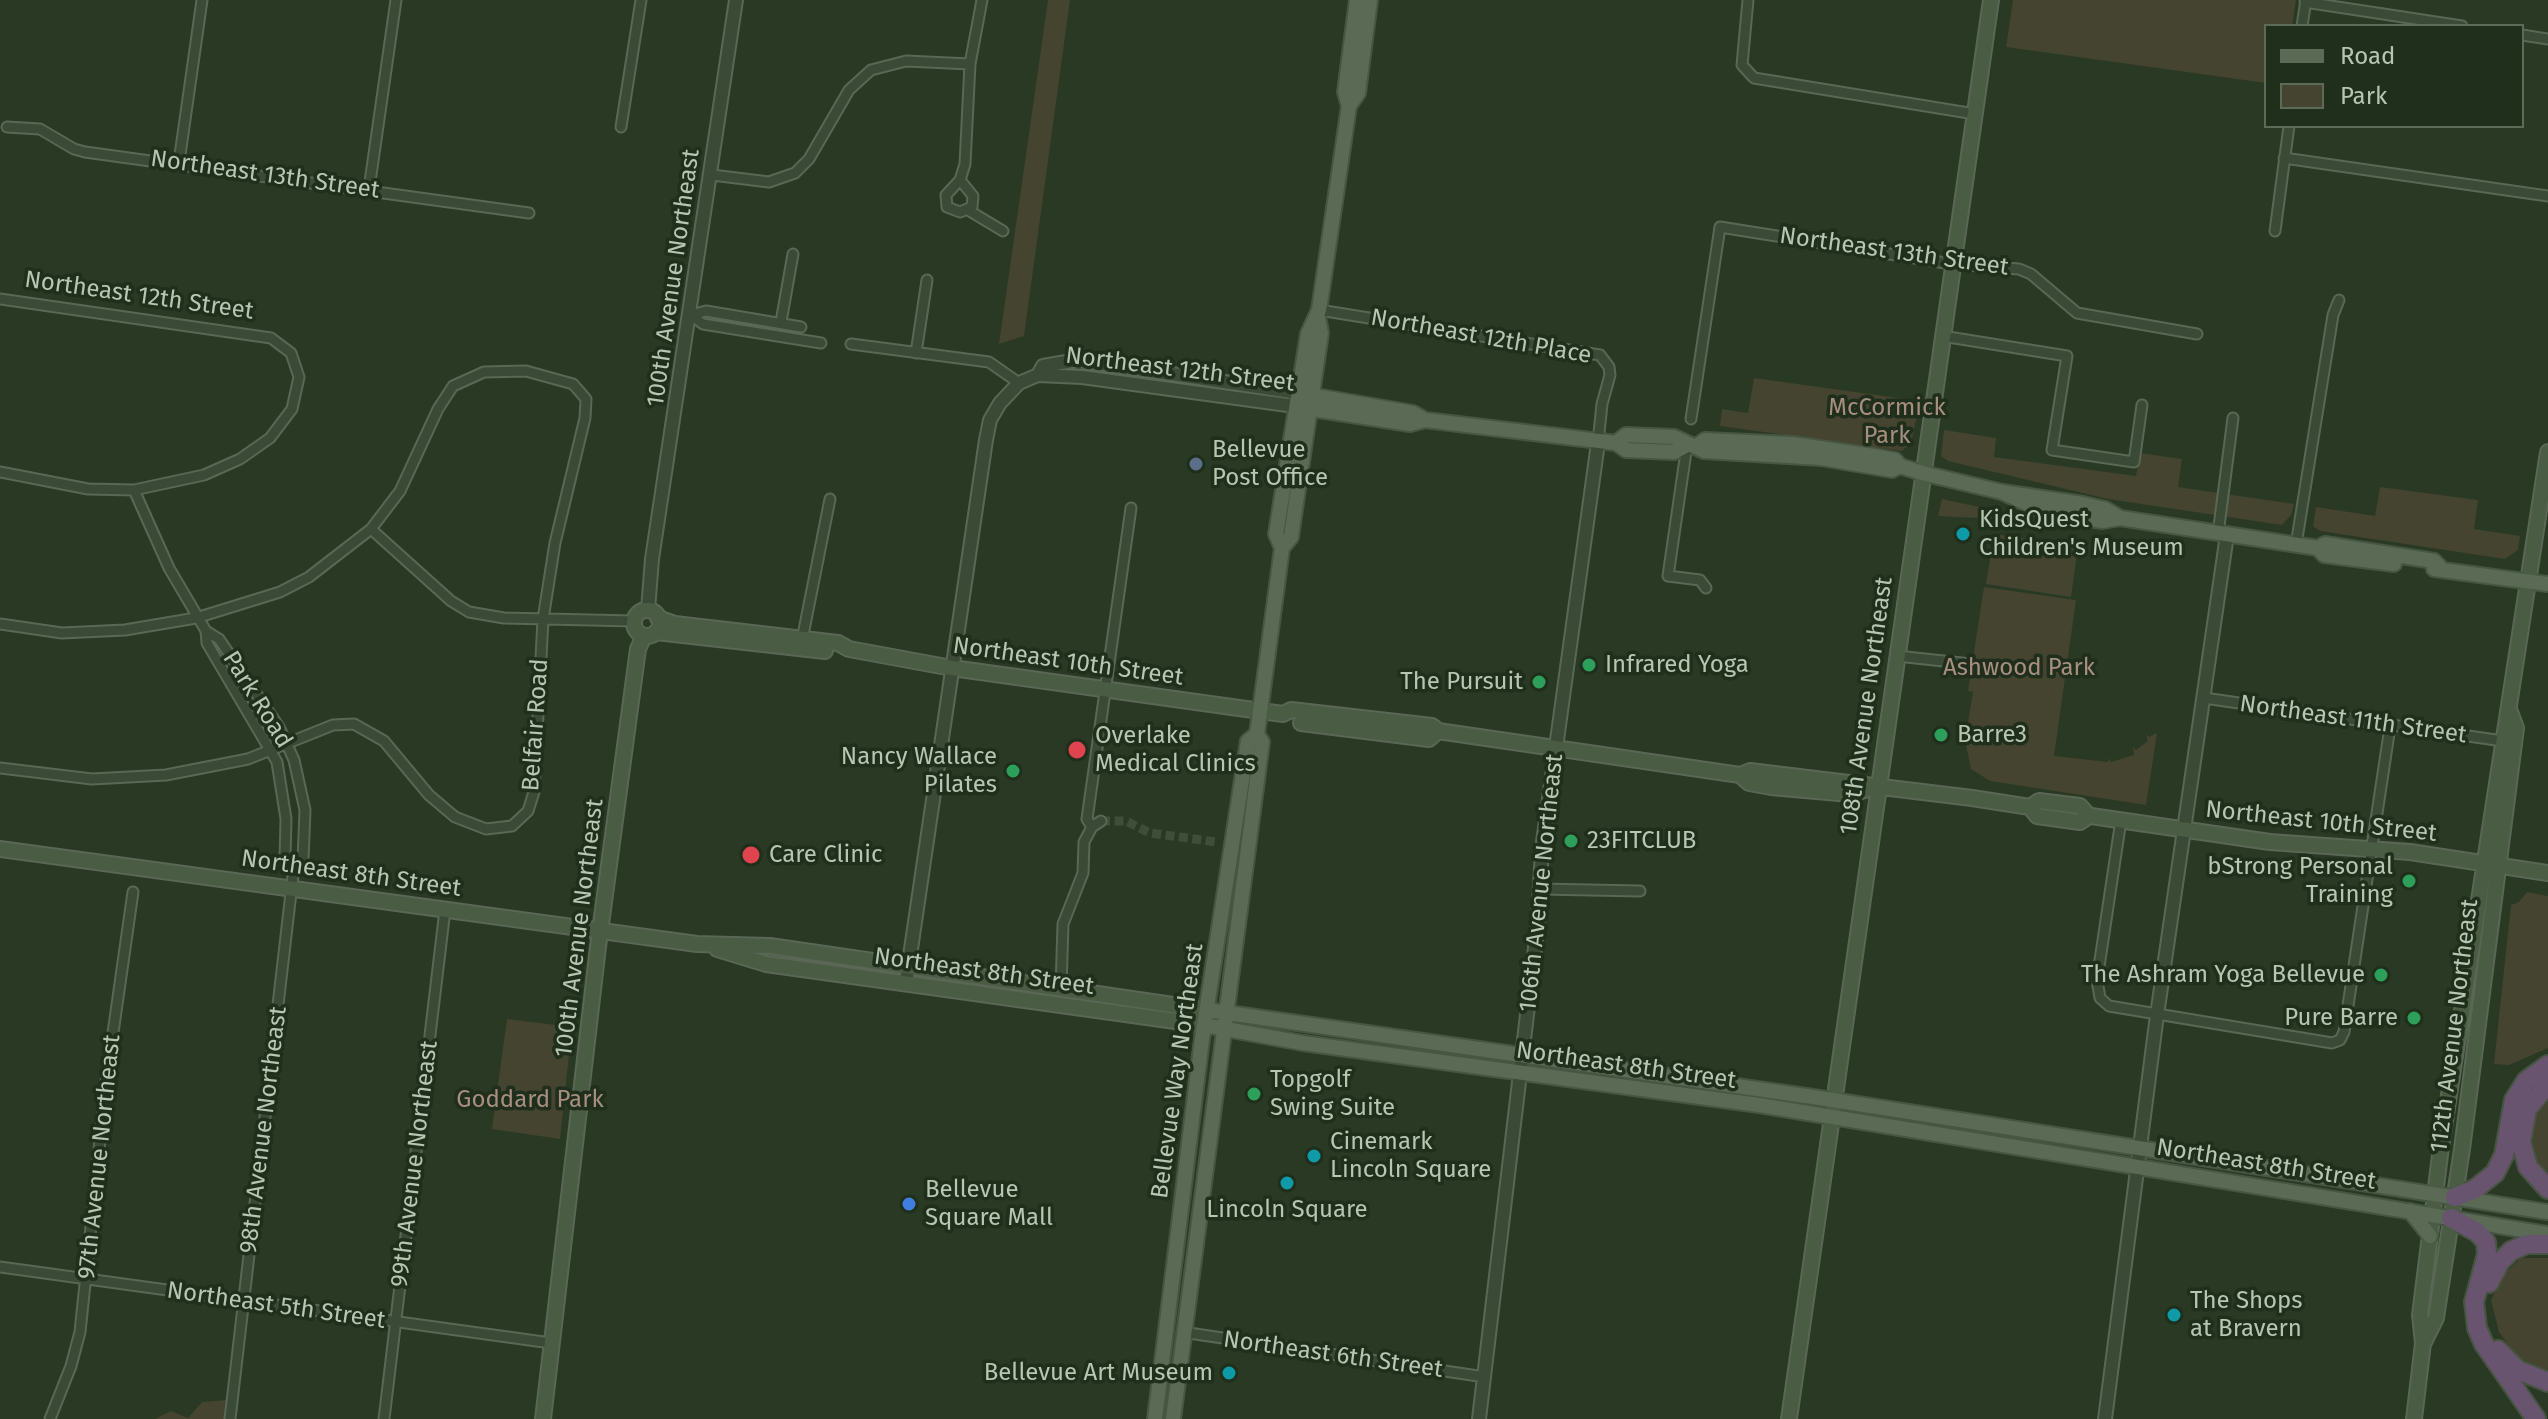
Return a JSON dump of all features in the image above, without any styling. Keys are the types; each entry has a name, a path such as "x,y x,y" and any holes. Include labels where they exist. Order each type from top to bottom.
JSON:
{"highway":[{"path":"2455,1197 2475,1189 2495,1173 2504,1155 2514,1100 2526,1081 2548,1065"},
{"path":"2548,1084 2527,1109 2521,1142 2528,1167 2548,1189"},
{"path":"2442,1216 2477,1232 2486,1242 2487,1254 2474,1302 2477,1328 2484,1344 2536,1419"},
{"path":"2548,1244 2527,1244 2505,1256 2491,1278 2485,1305 2490,1335 2500,1353 2526,1375 2548,1382"}],"main road":[{"name":"Bellevue Way Northeast","path":"1173,1419 1182,1332 1262,742 1257,734 1282,548 1291,537 1303,401 1321,333 1318,314 1349,106 1345,92 1357,0"},
{"name":"Bellevue Way Northeast","path":"1349,106 1358,93 1370,0"},
{"name":"108th Avenue Northeast","path":"1789,1419 1991,0"},
{"name":"Northeast 12th Street","path":"1303,401 1413,413 1425,420 1598,443 1616,443 1626,435 1674,437 1692,445 1705,440 1793,444 1895,460 1900,466 1922,473 2002,492 2036,508 2081,518 2103,521 2120,518 2318,548 2325,544 2434,561 2440,567 2548,584"},
{"name":"112th Avenue Northeast","path":"2414,1419 2423,1343 2420,1315 2430,1236 2455,1197 2503,741 2510,712 2548,452"},
{"path":"634,621 635,628 652,624"},
{"name":"Northeast 10th Street","path":"652,624 675,624 802,643 838,643 849,649 952,668 1283,714 1291,710 1432,726 1438,731 1740,775 1750,771 2030,807 2039,801 2080,806 2090,816 2185,830 2270,842 2372,848 2548,873"},
{"name":"100th Avenue Northeast","path":"543,1419 600,930 638,649 652,624"},
{"name":"112th Avenue Northeast","path":"2423,1343 2436,1318 2442,1216 2435,1194 2490,863 2516,728 2510,712"},
{"name":"Northeast 10th Street","path":"1301,723 1429,739 1438,731"},
{"name":"Bellevue Way Northeast","path":"1155,1419 1228,844 1248,741 1257,734"},
{"name":"Northeast 8th Street","path":"0,849 697,944 786,967 1206,1017 1225,1012 1523,1054 2548,1212"},
{"name":"Northeast 8th Street","path":"697,944 770,946 864,962 1061,988 1206,1017 1223,1028 1830,1118 2548,1234"},
{"path":"786,967 796,958 855,965 864,962"},
{"path":"1183,1190 1188,1204 1187,1241 1194,1245"},
{"path":"2410,1211 2430,1236"}],"street":[{"path":"179,162 202,0"},
{"path":"369,189 396,0"},
{"path":"621,127 641,0"},
{"name":"100th Avenue Northeast","path":"652,624 652,559 736,0"},
{"path":"982,0 970,64 965,164 960,180 950,189 945,202 947,207 960,212 968,210 1003,231"},
{"path":"1748,0 1742,65 1748,75 1777,84 1975,114"},
{"path":"2302,24 2306,1 2450,24"},
{"path":"2524,35 2548,39"},
{"path":"712,175 753,183 784,179 795,173 809,159 849,90 871,70 906,61 970,64"},
{"name":"Northeast 13th Street","path":"7,127 40,129 85,152 179,162 529,213"},
{"path":"2275,231 2289,128"},
{"path":"2284,158 2548,196"},
{"path":"960,180 973,196 968,210"},
{"name":"Northeast 13th Street","path":"1691,419 1720,227 1952,264 2019,269 2031,274 2077,313 2197,334"},
{"path":"781,322 793,254"},
{"path":"916,353 927,280"},
{"name":"Northeast 12th Street","path":"0,299 271,338 291,353 299,377 292,409 270,438 240,459 204,475 134,490"},
{"path":"2296,545 2333,315 2339,300"},
{"path":"691,315 706,311 801,327"},
{"name":"Northeast 12th Place","path":"1318,314 1600,355 1609,367 1610,375 1602,404 1598,443"},
{"path":"691,315 703,324 821,343"},
{"path":"1942,336 2067,356 2052,450 2134,462 2142,405"},
{"path":"851,344 989,362 1019,383"},
{"name":"Northeast 12th Street","path":"1078,360 1178,375 1303,401 1038,375 1043,366 1078,360"},
{"name":"Belfair Road","path":"287,744 333,725 354,724 384,741 429,795 455,817 486,829 512,826 528,811 534,792 543,619 555,543 585,418 586,399 573,384 526,371 471,376 453,386 445,396 400,491 371,529"},
{"path":"906,983 990,420 1000,403 1019,383 1038,375"},
{"path":"1117,382 1127,376 1163,379 1178,375"},
{"path":"2105,1419 2157,1015 2204,698 2233,418"},
{"name":"106th Avenue Northeast","path":"1479,1419 1556,747 1598,443"},
{"path":"1692,445 1668,576 1700,580 1706,588"},
{"path":"0,472 88,489 134,490"},
{"name":"Park Road","path":"134,490 196,618 206,631 219,639 287,744 294,760 305,810 303,860 294,867"},
{"path":"802,643 830,499"},
{"path":"1061,988 1063,924 1083,873 1084,842 1097,824 1087,819 1131,508"},
{"path":"0,624 62,633 91,633 196,618 280,592 309,577 371,529 451,601 469,612 494,617 634,621"},
{"name":"Park Road","path":"206,631 207,643 277,762 286,819 285,858 294,867 293,889"},
{"path":"1897,656 1971,664"},
{"name":"Northeast 11th Street","path":"2204,698 2503,741"},
{"name":"Northeast 10th Street","path":"1283,714 1288,721 1301,723"},
{"path":"2121,820 2097,980 2100,998 2109,1006 2332,1043 2340,1040 2344,1032 2390,727"},
{"path":"0,768 79,778 130,778 206,768 287,744"},
{"name":"98th Avenue Northeast","path":"230,1419 293,889"},
{"path":"1540,889 1640,891"},
{"name":"97th Avenue Northeast","path":"50,1419 71,1366 87,1279 106,1082 133,892"},
{"name":"99th Avenue Northeast","path":"384,1419 445,910"},
{"name":"Northeast 5th Street","path":"0,1267 551,1343"},
{"name":"Northeast 6th Street","path":"1182,1332 1485,1377"}],"green space":[{"path":"1048,0 1070,0 1024,336 999,344"},
{"path":"2013,0 2296,0 2292,24 2264,24 2264,83 2006,47"},
{"name":"McCormick Park","path":"1754,378 1920,401 1911,443 1902,451 1720,426 1722,409 1748,413"},
{"name":"McCormick Park","path":"1944,430 1996,438 1994,457 2136,476 2140,453 2182,459 2178,487 2294,504 2291,515 2282,525 2108,499 1948,461 1941,456"},
{"path":"2380,487 2478,500 2474,529 2520,536 2518,550 2505,559 2320,531 2313,526 2316,507 2375,516"},
{"path":"1942,499 1993,510 1991,527 1978,522 1978,518 1938,516"},
{"name":"Ashwood Park","path":"1994,534 2078,546 2071,597 1986,584"},
{"name":"Ashwood Park","path":"1984,587 2076,600 2054,756 2108,762 2109,758 2111,762 2134,755 2133,747 2136,750 2148,741 2146,734 2149,737 2157,733 2146,805 1990,781 1971,769 1965,740 1973,692 1968,691"},
{"path":"2527,892 2548,896 2548,1048 2509,1065 2494,1064 2511,905 2519,902"},
{"name":"Goddard Park","path":"507,1019 572,1027 560,1139 492,1129"},
{"path":"2548,1097 2548,1176 2537,1165 2531,1134 2534,1119"},
{"path":"2521,1258 2548,1258 2548,1372 2538,1370 2514,1353 2499,1332 2491,1300 2503,1275"},
{"path":"227,1400 224,1419 155,1419 171,1411 188,1418 202,1402"}],"tunnel":[{"path":"1101,821 1126,821 1150,833 1217,842"}],"place":[{"name":"Bellevue Post Office","path":"1196,464"},
{"name":"KidsQuest Children's Museum","path":"1963,534"},
{"name":"Infrared Yoga","path":"1589,665"},
{"name":"The Pursuit","path":"1539,682"},
{"name":"Barre3","path":"1941,735"},
{"name":"Overlake Medical Clinics","path":"1077,750"},
{"name":"Nancy Wallace Pilates","path":"1013,771"},
{"name":"23FITCLUB","path":"1571,841"},
{"name":"Care Clinic","path":"751,855"},
{"name":"bStrong Personal Training","path":"2409,881"},
{"name":"The Ashram Yoga Bellevue","path":"2381,975"},
{"name":"Pure Barre","path":"2414,1018"},
{"name":"Topgolf Swing Suite","path":"1254,1094"},
{"name":"Cinemark Lincoln Square","path":"1314,1156"},
{"name":"Lincoln Square","path":"1287,1183"},
{"name":"Bellevue Square Mall","path":"909,1204"},
{"name":"The Shops at Bravern","path":"2174,1315"},
{"name":"Bellevue Art Museum","path":"1229,1373"}]}
